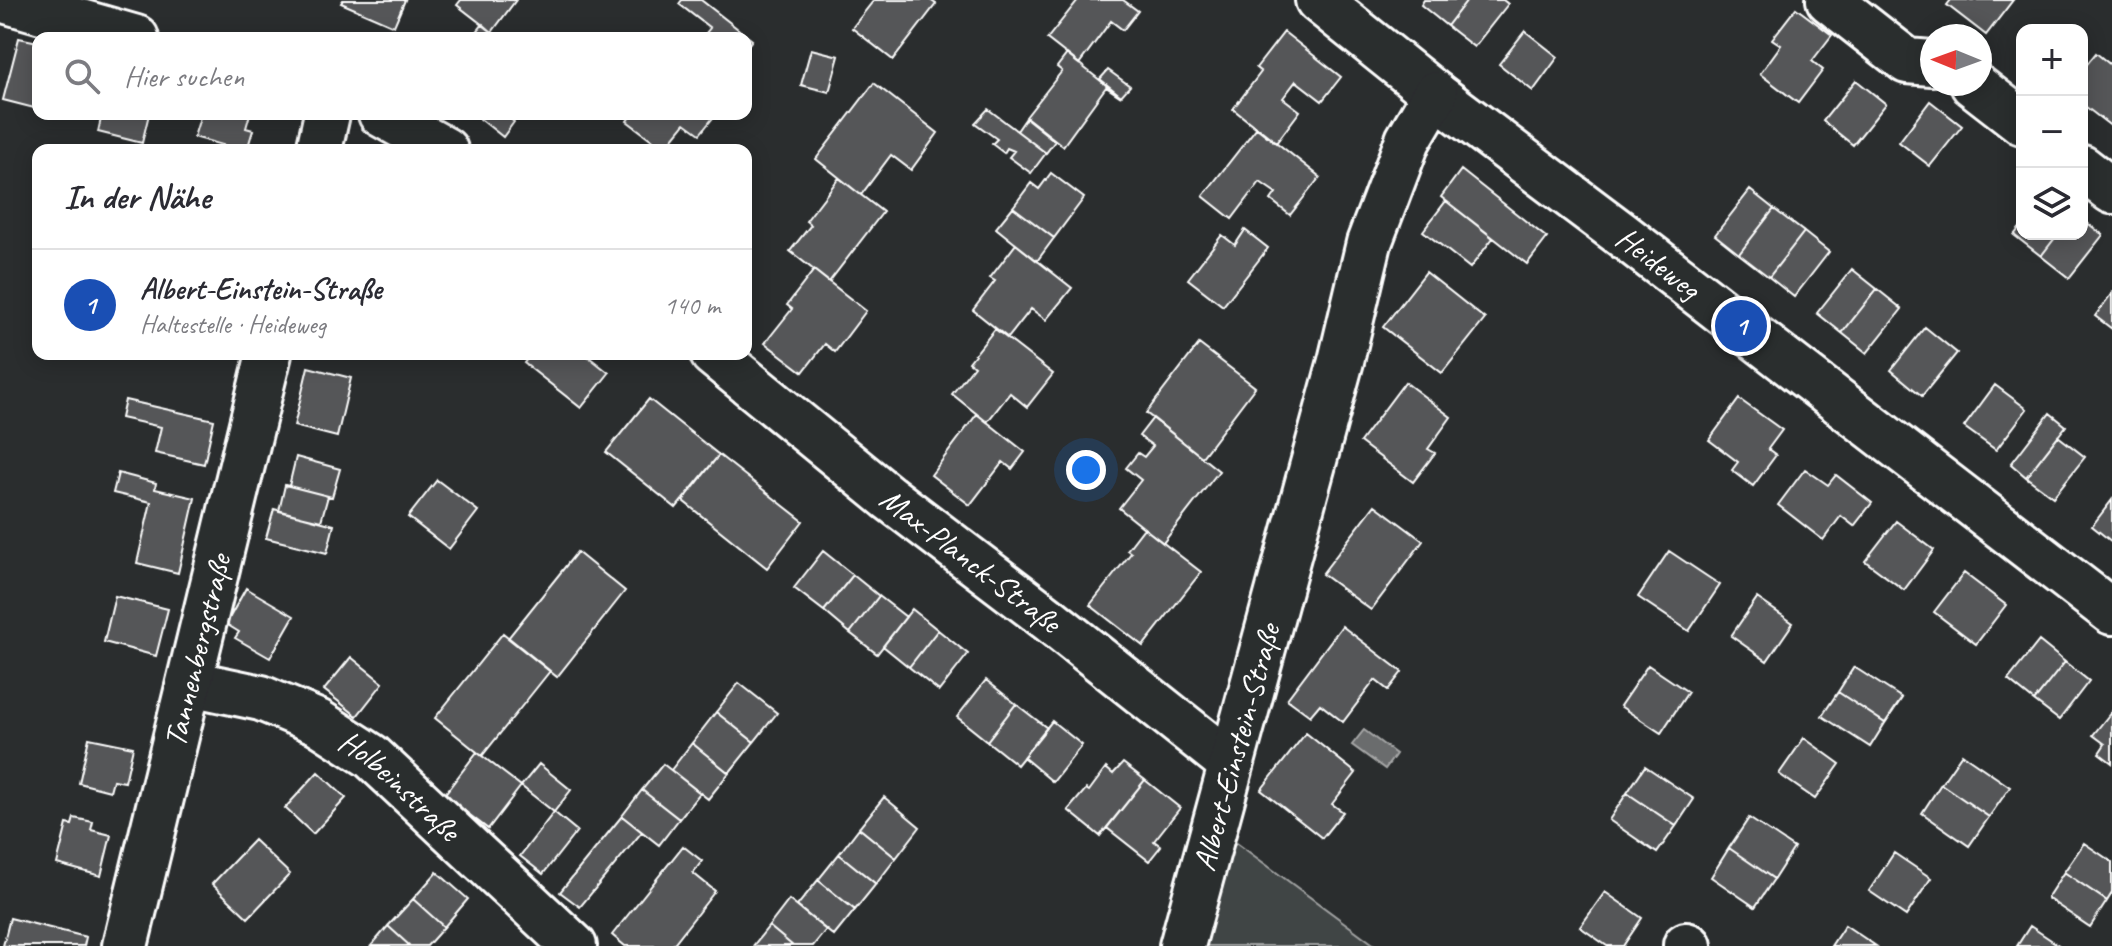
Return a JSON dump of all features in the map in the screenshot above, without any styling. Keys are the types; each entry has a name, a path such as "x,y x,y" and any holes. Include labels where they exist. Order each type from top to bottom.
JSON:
{"street":[{"path":"4,0 115,32"},
{"name":"Heideweg","path":"1318,0 1435,94 2112,612"},
{"path":"1829,0 1907,61 1920,62"},
{"name":"Albert-Einstein-Straße","path":"1182,946 1341,361 1369,243 1408,140 1435,94"},
{"path":"1988,96 2016,117"},
{"path":"320,144 326,120"},
{"path":"392,120 434,144"},
{"path":"2088,173 2112,191"},
{"name":"Tannenbergstraße","path":"125,946 268,360"},
{"name":"Max-Planck-Straße","path":"720,360 888,497 1230,763"},
{"name":"Holbeinstraße","path":"190,683 261,698 318,722 371,756 574,946"}],"shaded area":[{"path":"1364,730 1396,754 1385,769 1352,745"},
{"path":"1234,841 1376,946 1206,946"}],"building":[{"path":"343,0 405,0 394,26 341,3"},
{"path":"461,0 516,0 492,32 457,5"},
{"path":"682,0 701,0 742,32 707,32 710,28 679,4"},
{"path":"874,0 930,0 936,4 893,60 852,28"},
{"path":"1078,0 1123,0 1138,11 1123,30 1111,21 1079,64 1047,39"},
{"path":"1424,0 1467,0 1447,26 1421,5"},
{"path":"1467,0 1503,0 1508,4 1474,47 1447,26"},
{"path":"1951,0 2013,0 1992,27 1992,24 1972,24 1947,5"},
{"path":"1796,8 1832,35 1812,61 1823,70 1798,103 1760,74 1781,45 1772,39"},
{"path":"483,24 492,32 477,32"},
{"path":"1525,31 1558,57 1533,91 1499,64"},
{"path":"1284,32 1341,77 1322,101 1296,81 1283,98 1300,111 1276,143 1233,109 1261,72 1256,68"},
{"path":"19,38 32,41 32,107 3,100"},
{"path":"811,49 839,56 829,92 801,85"},
{"path":"2096,53 2112,66 2112,127 2088,109 2088,63"},
{"path":"1067,54 1121,97 1106,87 1063,146 1026,117 1062,71 1057,67"},
{"path":"1108,70 1130,86 1121,96 1100,79"},
{"path":"1856,80 1886,104 1853,145 1823,121"},
{"path":"874,83 938,133 911,170 891,155 861,195 816,159"},
{"path":"1930,101 1962,126 1930,166 1899,142"},
{"path":"988,109 1046,153 1031,173 1009,157 1014,151 1007,148 1004,153 992,144 997,139 975,123"},
{"path":"1026,118 1055,141 1046,153 1017,131"},
{"path":"101,120 148,120 142,143 98,132"},
{"path":"199,120 248,120 246,128 253,130 249,144 219,144 194,137"},
{"path":"482,120 512,120 514,122 503,137"},
{"path":"711,120 700,134 685,123 668,144 657,144 627,121"},
{"path":"1257,127 1320,177 1290,215 1271,200 1276,193 1260,182 1232,219 1203,196"},
{"path":"1461,170 1547,238 1527,264 1441,197"},
{"path":"1051,173 1084,198 1054,238 1013,207 1031,183 1039,189"},
{"path":"839,178 883,212 829,282 790,251 811,225 806,221"},
{"path":"1750,190 1774,209 1739,254 1715,235"},
{"path":"1446,201 1493,238 1470,268 1423,231"},
{"path":"1013,207 1054,238 1037,261 996,228"},
{"path":"1774,209 1804,232 1769,277 1739,254"},
{"path":"2088,224 2103,235 2069,278 2041,256 2053,240 2088,240"},
{"path":"1245,230 1268,248 1223,306 1188,279 1222,235 1235,245"},
{"path":"1804,232 1829,252 1794,297 1769,277"},
{"path":"2020,240 2053,240 2041,256"},
{"path":"1016,244 1072,288 1046,320 1031,309 1008,338 973,310 995,281 990,278"},
{"path":"1852,269 1877,289 1842,333 1817,313"},
{"path":"814,270 866,311 835,352 825,344 803,372 765,343 792,309 787,305"},
{"path":"1426,272 1485,319 1442,373 1383,327"},
{"path":"1877,289 1902,309 1867,353 1842,333"},
{"path":"2112,293 2112,329 2095,316"},
{"path":"1925,327 1957,353 1922,396 1891,370"},
{"path":"995,329 1053,374 1027,407 1010,393 987,422 952,394 974,366 969,362"},
{"path":"1199,344 1255,387 1202,457 1146,413"},
{"path":"526,360 593,360 609,373 581,408 524,363"},
{"path":"308,367 351,378 337,437 294,426"},
{"path":"1405,382 1451,417 1428,449 1435,453 1413,482 1360,442"},
{"path":"1995,385 2027,409 1996,450 1964,427"},
{"path":"649,399 719,455 676,508 606,452"},
{"path":"1739,399 1782,430 1768,449 1776,455 1753,486 1732,470 1738,462 1709,440"},
{"path":"125,400 214,420 204,464 155,453 161,427 121,418"},
{"path":"2050,413 2066,426 2026,477 2011,464"},
{"path":"977,414 1025,452 1012,469 1003,462 970,505 931,475"},
{"path":"1153,418 1219,471 1163,543 1119,508 1141,480 1126,468 1138,453 1144,457 1153,446 1139,436"},
{"path":"2058,436 2085,457 2053,497 2026,477"},
{"path":"719,455 803,521 767,568 683,501"},
{"path":"296,457 340,469 332,497 289,486"},
{"path":"1805,469 1828,485 1836,475 1872,503 1854,526 1841,516 1823,540 1778,505"},
{"path":"118,473 156,483 155,489 195,498 178,573 137,563 151,502 113,493"},
{"path":"437,480 478,511 449,549 408,517"},
{"path":"285,485 328,496 321,521 279,511"},
{"path":"2112,500 2112,542 2092,526"},
{"path":"1375,505 1423,541 1371,610 1322,574"},
{"path":"274,509 334,525 327,553 266,538"},
{"path":"1896,521 1934,550 1904,590 1865,561"},
{"path":"1144,528 1201,572 1143,646 1090,605 1131,553 1127,550"},
{"path":"823,551 853,575 824,611 794,588"},
{"path":"1669,551 1720,585 1689,631 1638,597"},
{"path":"577,552 625,591 557,677 508,638"},
{"path":"1964,573 2006,605 1976,644 1934,612"},
{"path":"853,575 879,596 850,633 824,611"},
{"path":"246,588 294,616 270,658 235,638 239,632 226,624"},
{"path":"115,596 168,609 156,656 104,642"},
{"path":"879,596 906,617 877,654 850,633"},
{"path":"1757,598 1793,623 1767,661 1731,636"},
{"path":"912,609 938,630 909,667 883,646"},
{"path":"1342,626 1402,672 1388,690 1375,680 1343,722 1320,704 1310,716 1287,699"},
{"path":"938,630 968,654 939,691 909,667"},
{"path":"503,633 550,671 482,756 435,718"},
{"path":"2039,641 2065,662 2034,701 2008,680"},
{"path":"351,657 383,683 357,716 324,690"},
{"path":"2065,662 2089,681 2059,720 2034,701"},
{"path":"1648,665 1688,692 1661,733 1620,706"},
{"path":"1854,667 1902,698 1885,723 1838,692"},
{"path":"986,680 1016,704 987,741 957,717"},
{"path":"739,683 777,713 754,742 716,712"},
{"path":"1838,692 1885,723 1870,747 1822,716"},
{"path":"1016,704 1047,728 1017,765 987,741"},
{"path":"2112,711 2112,763 2099,753 2105,744 2093,735"},
{"path":"716,712 754,742 729,773 692,743"},
{"path":"1052,721 1082,745 1053,782 1023,757"},
{"path":"1306,733 1356,773 1332,804 1343,812 1322,838 1261,790"},
{"path":"89,738 133,747 125,782 113,780 110,791 79,783"},
{"path":"1804,738 1840,764 1815,799 1779,774"},
{"path":"692,743 729,773 708,799 671,770"},
{"path":"477,752 521,786 488,829 444,795"},
{"path":"1962,754 2010,787 1989,817 1941,784"},
{"path":"1123,763 1145,780 1100,836 1068,810 1086,789 1089,791 1106,768 1113,774"},
{"path":"539,764 571,790 554,812 521,786"},
{"path":"663,764 700,793 679,819 642,790"},
{"path":"1645,766 1694,799 1676,826 1627,793"},
{"path":"318,772 346,798 313,834 285,808"},
{"path":"1145,780 1180,808 1154,841 1161,846 1149,861 1107,828"},
{"path":"1941,784 1989,817 1969,846 1922,813"},
{"path":"642,790 679,819 659,845 622,816"},
{"path":"1627,793 1676,826 1657,853 1609,820"},
{"path":"884,797 920,827 896,858 859,828"},
{"path":"554,812 577,831 543,874 520,856"},
{"path":"622,816 642,832 580,907 560,892"},
{"path":"74,818 93,822 91,830 111,835 101,876 57,864 67,824 72,825"},
{"path":"1749,818 1794,848 1774,879 1729,848"},
{"path":"859,828 896,858 876,884 839,854"},
{"path":"254,840 290,874 248,918 212,884"},
{"path":"2084,843 2112,862 2112,893 2107,901 2064,872"},
{"path":"683,846 702,861 693,873 715,891 672,946 625,946 612,935"},
{"path":"1729,848 1774,879 1755,907 1711,877"},
{"path":"1894,853 1931,878 1906,916 1869,891"},
{"path":"839,854 876,884 855,910 818,880"},
{"path":"437,872 468,899 444,927 413,899"},
{"path":"2064,872 2107,901 2090,927 2047,898"},
{"path":"818,880 855,910 834,936 797,906"},
{"path":"1605,892 1642,918 1623,946 1607,946 1580,927"},
{"path":"413,899 444,927 427,946 410,946 388,926"},
{"path":"789,900 826,930 813,946 793,946 769,926"},
{"path":"10,918 86,937 84,946 3,946"},
{"path":"1845,925 1876,946 1831,946"},
{"path":"388,926 410,946 371,946"},
{"path":"769,926 793,946 753,946"},
{"path":"2030,926 2060,946 2017,946"}],"place":[{"name":"Albert-Einstein-Straße","path":"1741,326"}]}
